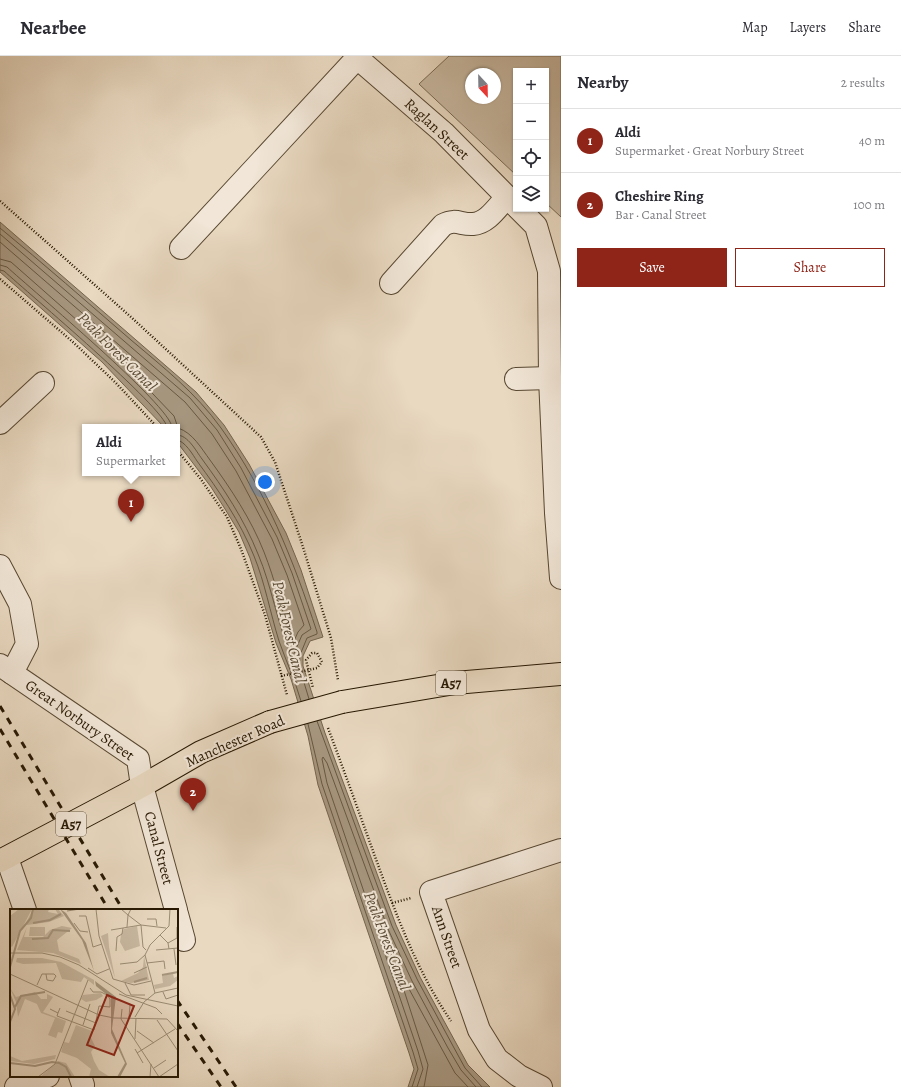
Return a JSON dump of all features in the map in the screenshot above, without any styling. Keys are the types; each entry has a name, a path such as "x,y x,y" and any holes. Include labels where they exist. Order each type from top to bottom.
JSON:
{"main road":[{"name":"Manchester Road","path":"4,859 142,786 201,752 270,722 342,702 455,683 561,674"}],"street":[{"name":"Raglan Street","path":"356,57 444,134 513,203"},
{"path":"181,248 356,57"},
{"path":"391,283 442,225 450,221 473,224 484,221 513,205"},
{"name":"Raglan Street","path":"522,212 536,226 549,271 561,578"},
{"path":"516,379 553,365"},
{"path":"0,423 43,383"},
{"path":"0,566 20,604 27,644 6,669"},
{"name":"Great Norbury Street","path":"6,669 138,759 142,786"},
{"name":"Canal Street","path":"142,786 176,909"},
{"name":"Ann Street","path":"541,1087 519,1076 497,1059 479,1030 431,892 561,850"},
{"path":"4,859 25,909"},
{"path":"178,918 184,940"},
{"path":"16,1087 45,1077"}],"path":[{"path":"0,201 131,317 261,437 275,462 329,631 342,702"},
{"path":"0,279 74,343 154,424"},
{"path":"180,454 200,478 227,517 241,548 265,614 287,696"},
{"path":"281,676 312,669 317,668 322,662 317,653 312,653 306,660 316,695"},
{"path":"327,725 392,903 420,968 440,1006 454,1025"}],"shaded area":[{"path":"449,56 561,56 561,217 549,206 549,68 513,68 513,172 419,84"}],"water":[{"name":"Peak Forest Canal","path":"0,222 196,392 224,425 249,464 286,533 301,570 323,637 310,641 303,656 303,666 325,733 396,925 420,977 468,1065 490,1087 408,1087 414,1069 318,785 308,736 291,679 276,643 250,558 239,532 211,487 180,446 180,424 161,424 102,362 0,272"}],"railway":[{"path":"0,706 122,909"},
{"path":"0,729 108,909"},
{"path":"178,1001 236,1087"},
{"path":"178,1024 221,1087"}],"place":[{"name":"Aldi","path":"131,522"},
{"name":"Cheshire Ring","path":"193,811"}]}
